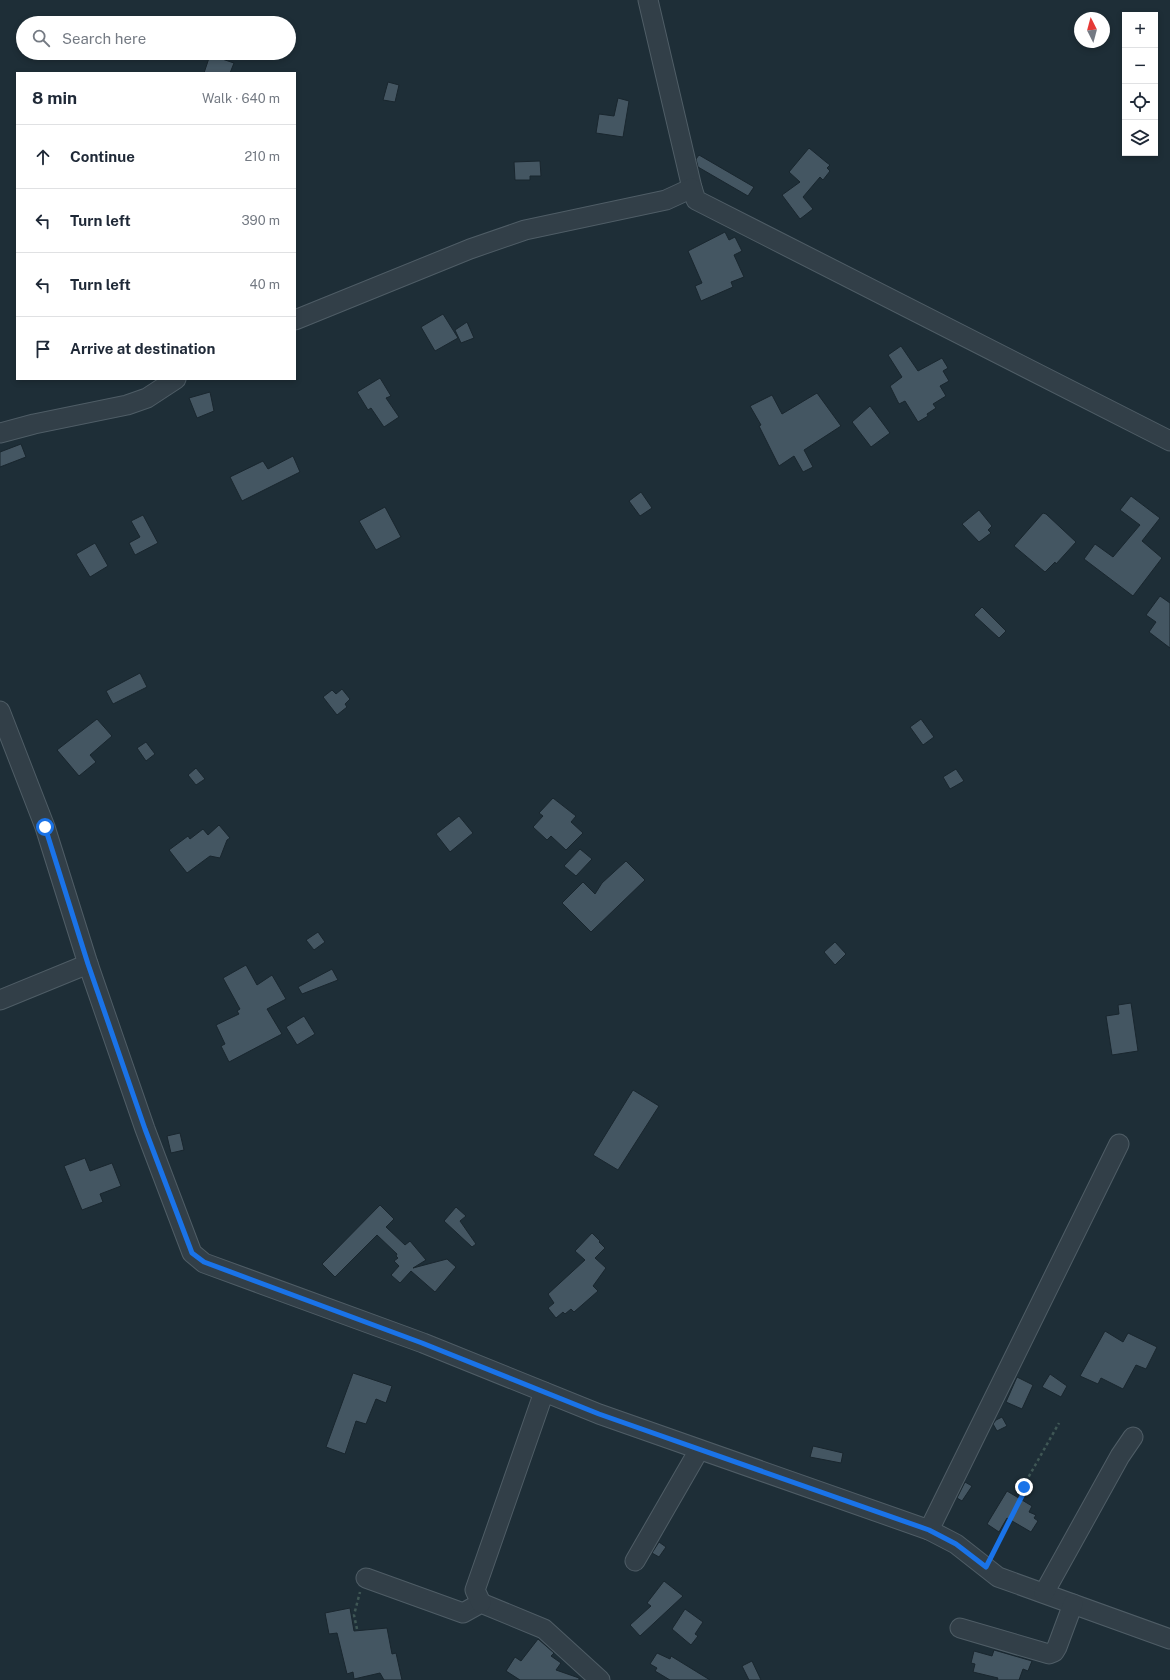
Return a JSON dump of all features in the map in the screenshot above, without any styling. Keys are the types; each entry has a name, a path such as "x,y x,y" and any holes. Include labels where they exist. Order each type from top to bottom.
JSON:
{"street":[{"path":"648,0 696,200 1170,442"},
{"path":"296,320 470,249 525,230 666,200 692,188"},
{"path":"0,433 34,424 127,405 147,398 174,380"},
{"path":"0,711 45,827 88,964 145,1129 192,1253 204,1262 222,1271 422,1343 544,1392 699,1450 888,1514 929,1530 956,1544 998,1577 1170,1639"},
{"path":"0,1000 88,964"},
{"path":"929,1530 1119,1144"},
{"path":"544,1392 475,1590 481,1603 544,1629 600,1680"},
{"path":"1044,1594 1120,1456 1133,1437"},
{"path":"635,1561 699,1450"},
{"path":"366,1578 463,1613 481,1603"},
{"path":"960,1628 1049,1654 1054,1652 1057,1647 1073,1604"}],"path":[{"path":"986,1567 1023,1494 1024,1485 1059,1423"},
{"path":"357,1629 354,1614 359,1593 366,1578"}],"building":[{"path":"208,60 225,60 234,63 230,72 204,72"},
{"path":"388,82 399,85 395,102 383,100"},
{"path":"618,98 629,101 623,137 596,133 599,114 614,116"},
{"path":"809,148 830,165 827,168 830,171 823,180 820,177 803,197 813,209 800,219 782,195 800,182 789,172"},
{"path":"699,155 754,187 748,196 698,167 696,159"},
{"path":"540,161 541,176 530,176 530,180 515,180 514,162"},
{"path":"725,232 729,240 735,237 742,251 734,255 744,277 731,282 733,287 701,301 695,286 702,283 688,251"},
{"path":"443,314 458,338 435,351 421,327"},
{"path":"467,322 474,338 461,343 455,330"},
{"path":"901,346 918,371 942,358 948,368 943,371 949,381 940,386 946,396 933,404 936,408 927,414 928,416 918,422 905,401 899,404 890,386 902,377 888,355"},
{"path":"380,378 391,396 386,398 399,417 384,427 371,408 368,410 357,392"},
{"path":"210,392 214,411 197,418 189,398"},
{"path":"817,393 841,426 804,450 813,467 803,472 794,456 779,466 759,426 761,425 750,406 772,395 782,414"},
{"path":"870,406 890,433 871,447 852,422"},
{"path":"21,444 26,457 0,467 0,452"},
{"path":"293,456 300,472 242,501 230,477 263,461 268,469"},
{"path":"641,492 652,508 640,516 629,501"},
{"path":"1131,496 1160,518 1142,541 1162,558 1133,596 1084,559 1095,544 1113,557 1140,525 1120,510"},
{"path":"385,507 401,537 376,550 359,521"},
{"path":"979,510 992,526 988,530 991,533 979,542 962,524"},
{"path":"1043,513 1046,514 1076,542 1056,564 1055,562 1045,572 1014,546"},
{"path":"143,515 158,543 135,555 129,543 140,537 131,521"},
{"path":"95,543 108,566 90,577 76,554"},
{"path":"1160,596 1170,603 1170,648 1149,632 1156,622 1146,615"},
{"path":"982,607 1006,631 999,638 974,615"},
{"path":"140,673 147,687 113,704 106,691"},
{"path":"342,689 350,699 345,704 347,707 337,715 323,697 332,690 336,694"},
{"path":"97,719 112,736 90,755 96,762 79,776 57,750"},
{"path":"921,719 934,737 923,745 910,727"},
{"path":"146,742 155,754 146,761 137,748"},
{"path":"196,768 205,779 196,785 188,775"},
{"path":"956,769 964,781 950,789 943,777"},
{"path":"553,798 576,816 571,822 583,833 566,850 551,836 547,840 533,827 543,816 539,813"},
{"path":"459,816 473,833 450,852 436,834"},
{"path":"219,825 230,838 227,840 220,858 210,856 187,873 169,850 188,836 190,839 203,829 208,835"},
{"path":"580,849 592,859 576,876 564,866"},
{"path":"626,861 645,880 591,932 562,903 583,882 595,894 602,883"},
{"path":"318,932 325,942 314,950 306,940"},
{"path":"835,942 846,954 835,965 824,952"},
{"path":"246,965 257,985 272,975 286,999 267,1009 282,1034 229,1062 221,1046 225,1044 216,1025 239,1014 237,1011 240,1009 223,978"},
{"path":"332,969 338,980 302,994 298,987"},
{"path":"1131,1003 1138,1051 1112,1055 1106,1016 1119,1014 1118,1005"},
{"path":"304,1016 315,1034 297,1045 286,1027"},
{"path":"633,1090 659,1106 618,1170 593,1155"},
{"path":"180,1133 184,1150 171,1153 167,1136"},
{"path":"85,1158 90,1171 112,1163 121,1186 100,1194 103,1202 82,1210 64,1166"},
{"path":"380,1205 394,1219 386,1227 405,1245 410,1241 426,1260 413,1268 447,1259 456,1267 435,1292 411,1271 400,1283 391,1275 399,1266 394,1261 398,1258 396,1256 397,1254 377,1235 335,1277 322,1264"},
{"path":"456,1207 466,1216 460,1221 476,1244 472,1247 444,1221"},
{"path":"592,1233 605,1248 595,1258 606,1268 593,1286 598,1291 574,1312 571,1309 565,1314 563,1312 556,1318 548,1308 554,1303 548,1294 585,1260 575,1251"},
{"path":"1105,1331 1123,1342 1128,1333 1157,1347 1146,1369 1136,1365 1123,1389 1101,1378 1098,1384 1080,1376"},
{"path":"353,1373 392,1386 386,1403 376,1399 366,1424 356,1421 345,1454 326,1447"},
{"path":"1050,1374 1067,1386 1061,1397 1042,1387"},
{"path":"1017,1377 1033,1385 1022,1409 1006,1402"},
{"path":"1002,1417 1007,1426 997,1431 993,1424 996,1420"},
{"path":"813,1446 843,1453 841,1463 810,1457"},
{"path":"965,1482 972,1486 962,1501 957,1498"},
{"path":"1007,1491 1032,1506 1029,1512 1036,1515 1034,1518 1038,1521 1031,1532 1007,1518 999,1532 987,1524"},
{"path":"659,1542 666,1547 659,1557 652,1553"},
{"path":"664,1581 683,1596 640,1636 630,1625 651,1606 647,1603"},
{"path":"350,1608 354,1631 387,1628 392,1654 396,1653 402,1680 384,1680 380,1673 354,1679 353,1672 347,1674 337,1633 329,1634 325,1613"},
{"path":"685,1609 703,1622 695,1634 698,1636 691,1645 672,1629"},
{"path":"538,1639 554,1653 551,1656 561,1663 556,1670 579,1678 579,1680 520,1680 506,1671 515,1657 521,1661"},
{"path":"994,1650 1032,1661 1028,1671 1023,1669 1019,1680 997,1680 998,1678 973,1672 975,1664 971,1663 974,1651 992,1656"},
{"path":"657,1653 670,1659 671,1656 710,1680 670,1680 655,1671 657,1668 650,1664"},
{"path":"752,1661 761,1680 749,1680 742,1666"}],"route":[{"path":"45,827 88,964 99,992 145,1129 192,1253 204,1262 222,1271 422,1343 599,1414 756,1471 888,1514 945,1537 986,1567 997,1542 1023,1494 1024,1487"}]}
